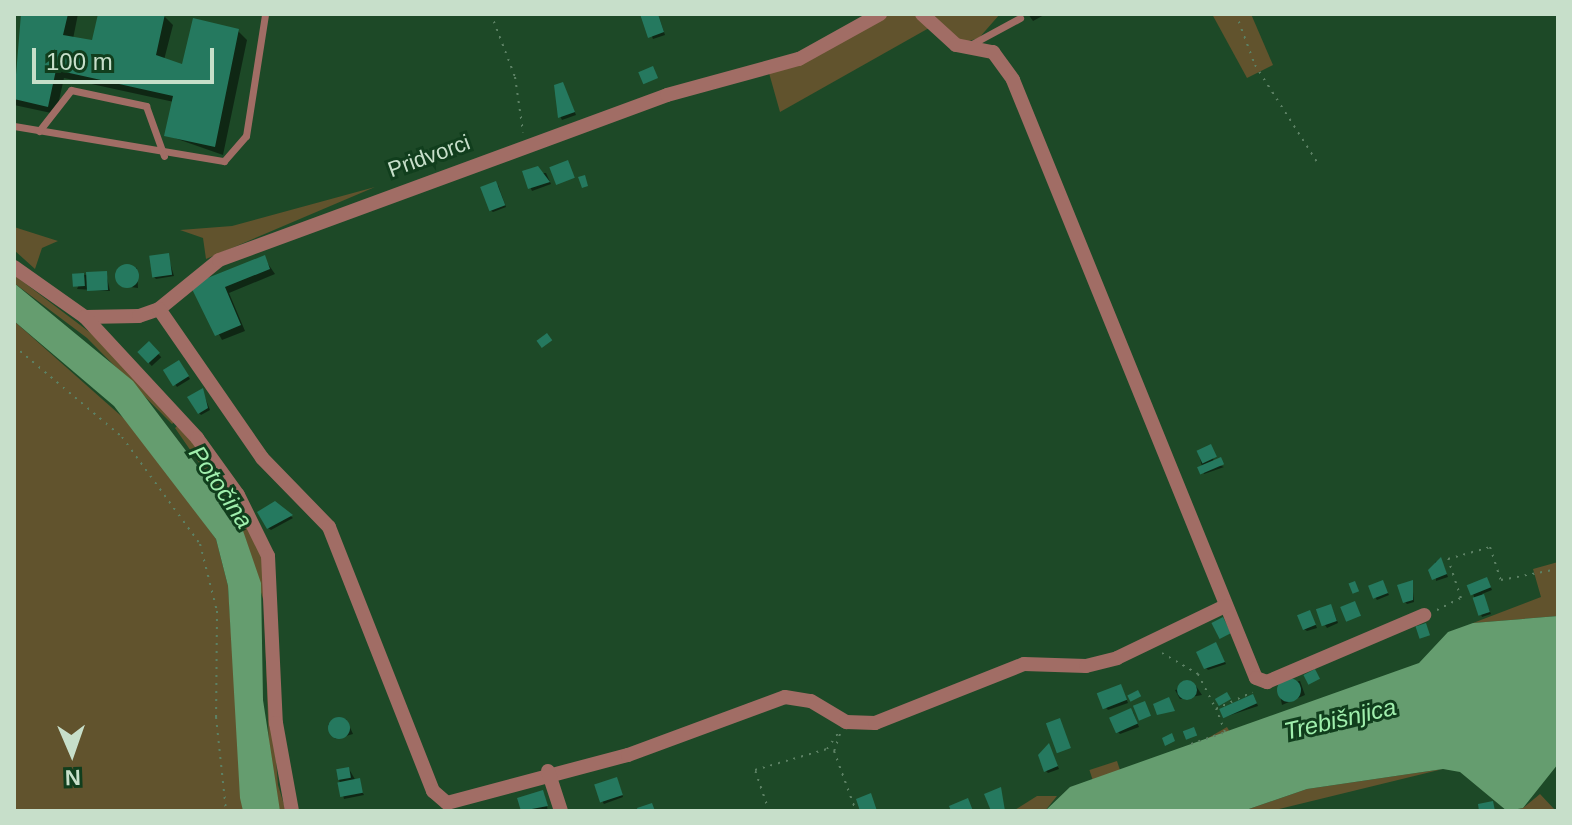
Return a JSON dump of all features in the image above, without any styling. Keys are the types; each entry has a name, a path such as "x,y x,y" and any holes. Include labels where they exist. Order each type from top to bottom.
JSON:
{"street":[{"name":"Pridvorci","path":"85,317 117,320 159,309 219,260 524,145 799,59 880,14"},
{"path":"922,14 956,45 993,52 1013,80 1225,606 1260,682 1424,615"},
{"path":"14,267 85,317 197,438 238,495 268,556 276,723 292,811"},
{"path":"159,309 262,458 329,527 433,791 463,804 548,771 628,755 785,697 811,701 846,722 875,723 1024,664 1086,666 1148,644 1225,606"},
{"path":"548,771 561,811"}],"lane":[{"path":"14,126 209,164 241,146 265,14"},
{"path":"956,45 976,44 1020,18"},
{"path":"39,131 71,90 146,106 164,156"}],"path":[{"path":"491,14 515,77 524,145"},
{"path":"1236,14 1255,65 1319,165"},
{"path":"14,346 122,437 200,544 217,611 216,717 226,811"},
{"path":"1424,615 1461,598 1448,559 1490,547 1501,580 1558,569"},
{"path":"1148,644 1198,674 1216,709 1225,732 1191,744"},
{"path":"1216,709 1260,682"},
{"path":"769,811 755,770 827,749 846,722"},
{"path":"846,722 834,751 856,811"}],"shaded area":[{"path":"888,14 914,14 929,28 780,112 769,73"},
{"path":"929,14 1000,14 979,38 962,43"},
{"path":"1212,14 1251,14 1273,65 1247,78"},
{"path":"375,187 206,259 203,238 180,230 232,226"},
{"path":"14,227 58,241 42,248 35,269 14,250"},
{"path":"14,275 92,334 177,420 172,424 87,338 14,283"},
{"path":"14,321 137,430 216,539 228,586 243,811 14,811"},
{"path":"180,423 236,499 264,557 270,599 263,599 240,522 175,428"},
{"path":"1558,562 1558,616 1473,623 1541,597 1533,569"},
{"path":"264,604 278,785 286,811 280,811 270,779"},
{"path":"1227,727 1231,734 1192,756 1188,750"},
{"path":"1117,761 1121,773 1093,782 1089,770"},
{"path":"1443,769 1271,811 1243,811 1307,789"},
{"path":"1540,794 1556,811 1507,811 1523,808"},
{"path":"1037,796 1057,796 1045,811 1013,811"}],"water":[{"path":"14,283 133,381 240,522 261,583 263,700 280,811 243,811 228,586 216,539 114,406 14,321"},
{"name":"Trebišnjica","path":"1558,616 1558,764 1523,808 1507,811 1460,772 1443,769 1307,789 1243,811 1045,811 1070,787 1419,663 1448,632 1473,623"}],"building":[{"path":"21,14 68,14 63,35 92,40 98,14 165,14 156,55 182,64 193,18 239,29 215,147 164,136 173,96 56,70 48,107 14,99"},
{"path":"640,14 658,14 664,32 648,38"},
{"path":"653,66 658,78 643,84 638,72"},
{"path":"563,82 575,112 558,118 554,85"},
{"path":"568,160 575,178 556,185 549,167"},
{"path":"538,166 550,182 528,189 522,171"},
{"path":"585,175 588,186 582,188 578,177"},
{"path":"496,181 505,205 489,211 480,187"},
{"path":"169,253 172,275 152,278 149,256"},
{"path":"265,255 270,269 225,287 241,325 215,336 190,285"},
{"path":"127,264 135,268 139,276 135,284 127,288 119,284 115,276 119,268"},
{"path":"107,271 108,290 87,291 86,272"},
{"path":"84,273 85,286 73,287 72,274"},
{"path":"547,333 552,340 542,348 536,341"},
{"path":"149,341 160,353 148,364 137,352"},
{"path":"179,360 189,376 173,386 163,370"},
{"path":"203,388 208,408 198,414 187,397"},
{"path":"1211,444 1217,457 1202,463 1196,451"},
{"path":"1221,457 1224,464 1200,475 1197,467"},
{"path":"275,501 293,515 267,529 257,512"},
{"path":"1441,557 1447,574 1432,580 1428,570"},
{"path":"1487,577 1491,587 1471,595 1467,585"},
{"path":"1383,580 1388,593 1373,599 1368,586"},
{"path":"1413,580 1413,600 1403,603 1397,585"},
{"path":"1355,581 1359,591 1353,594 1349,584"},
{"path":"1484,594 1490,612 1478,616 1473,598"},
{"path":"1355,601 1361,616 1346,622 1340,607"},
{"path":"1331,604 1337,621 1322,626 1316,609"},
{"path":"1310,610 1316,625 1303,630 1297,615"},
{"path":"1223,617 1231,633 1220,639 1211,623"},
{"path":"1426,623 1430,635 1420,639 1416,626"},
{"path":"1216,642 1225,662 1204,669 1196,652"},
{"path":"1315,669 1320,679 1308,685 1303,675"},
{"path":"1289,678 1298,681 1301,690 1298,699 1289,702 1280,699 1277,690 1280,681"},
{"path":"1187,680 1194,683 1197,690 1194,697 1187,700 1180,697 1177,690 1180,683"},
{"path":"1121,684 1127,700 1103,709 1097,693"},
{"path":"1138,690 1141,696 1130,702 1127,695"},
{"path":"1227,692 1231,699 1219,706 1215,699"},
{"path":"1253,694 1257,703 1223,718 1219,709"},
{"path":"1169,697 1175,711 1157,715 1153,704"},
{"path":"1145,701 1151,716 1139,721 1133,706"},
{"path":"1131,708 1138,724 1116,733 1109,718"},
{"path":"339,717 347,720 350,728 347,736 339,739 331,736 328,728 331,720"},
{"path":"1060,718 1071,748 1057,753 1046,723"},
{"path":"1194,727 1197,735 1186,740 1183,731"},
{"path":"1172,733 1175,741 1165,746 1162,738"},
{"path":"1049,743 1058,766 1044,772 1038,755"},
{"path":"349,767 351,778 338,780 336,769"},
{"path":"617,777 623,795 600,802 594,784"},
{"path":"360,778 363,793 340,797 337,782"},
{"path":"1001,787 1005,811 991,811 984,794"},
{"path":"543,790 548,806 521,811 517,798"},
{"path":"871,793 877,811 860,811 856,799"},
{"path":"968,798 973,811 951,811 949,806"},
{"path":"1493,801 1495,811 1479,811 1478,804"},
{"path":"652,803 655,811 638,811 637,808"}],"water label":[{"name":"Potočina","path":"221,487"}]}
